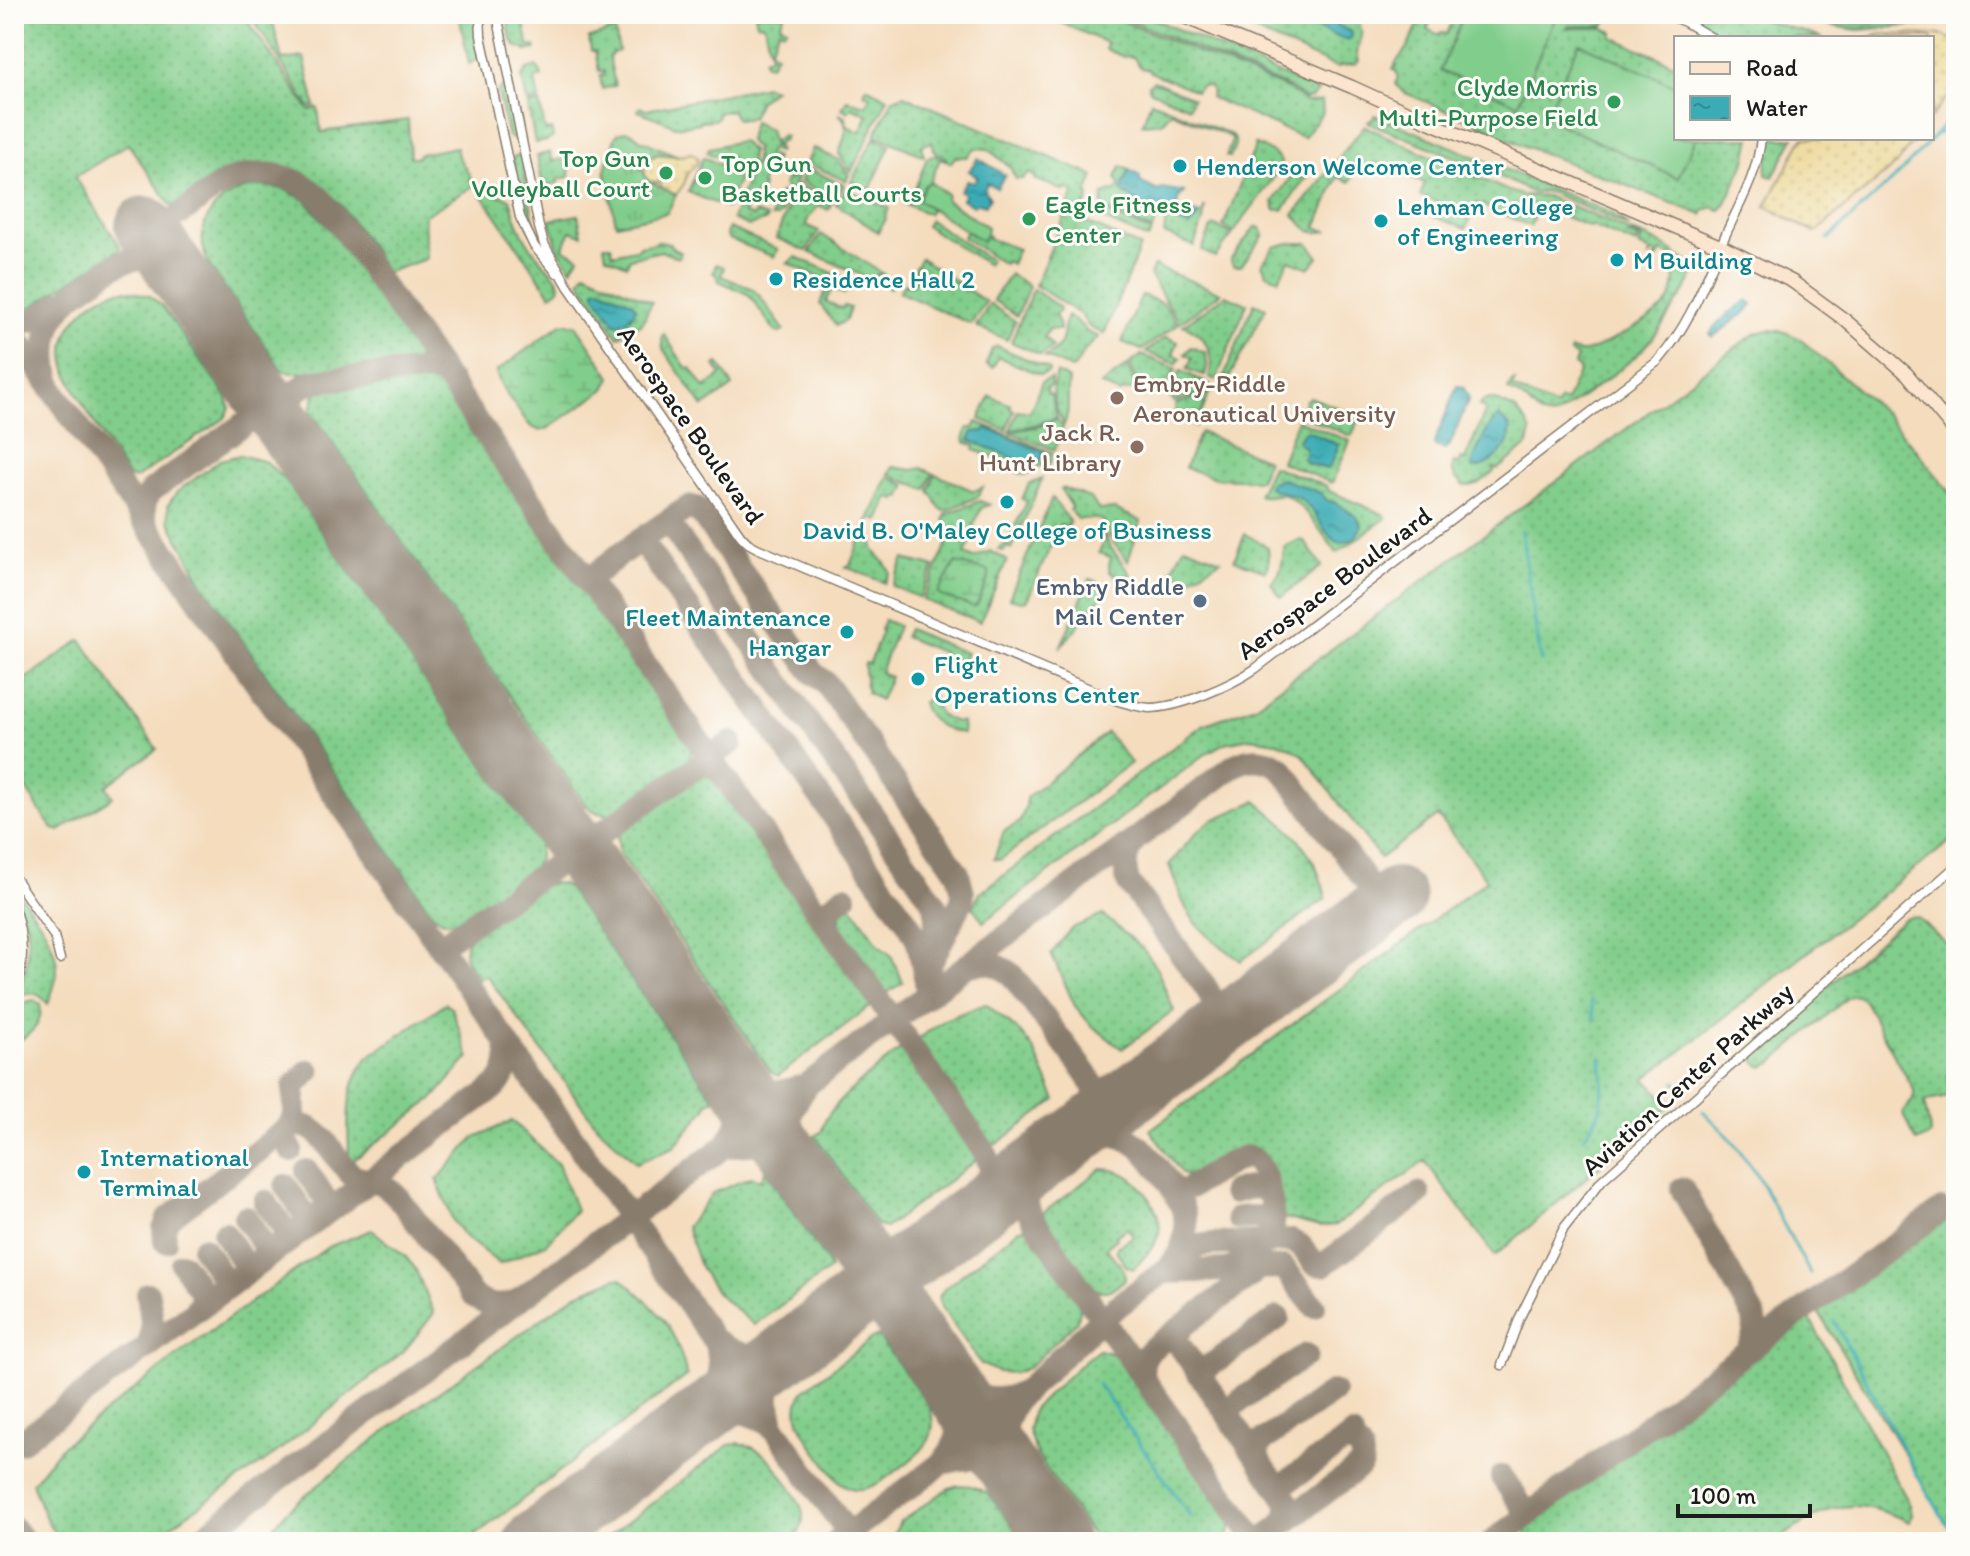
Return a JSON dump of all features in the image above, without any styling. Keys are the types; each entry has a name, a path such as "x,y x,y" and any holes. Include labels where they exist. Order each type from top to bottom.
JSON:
{"main road":[{"path":"1177,14 1721,247 1793,282 1845,320 1907,374 1956,433"}],"street":[{"name":"Aerospace Boulevard","path":"480,14 481,36 520,217 538,252 568,286"},
{"name":"Aerospace Boulevard","path":"497,14 544,244 568,286 741,536 748,543 791,563 1118,701 1151,708 1184,702 1235,681 1255,669 1643,373 1668,349 1682,329 1752,178 1761,140"},
{"path":"1665,14 1709,36"},
{"path":"505,148 522,145"},
{"name":"Aviation Center Parkway","path":"1502,1365 1520,1317 1564,1228 1602,1180 1956,866"},
{"path":"14,877 54,936 60,959"},
{"path":"14,908 19,922 22,954 14,992"}],"green space":[{"path":"14,14 243,14 309,110 318,108 321,132 408,120 410,157 456,147 475,185 424,216 426,259 385,273 341,205 308,175 277,165 246,167 215,176 173,208 128,144 75,177 121,248 33,306 21,310 14,308"},
{"path":"250,14 271,14 282,60 304,57 315,106 309,107"},
{"path":"459,14 475,14 479,54 478,59 469,64"},
{"path":"507,14 522,14 529,47 535,46 536,49 526,51 515,45 510,36"},
{"path":"755,14 785,14 780,24 787,28 784,31 779,29 770,50 776,54 770,65 765,64 764,59 771,56 764,24 757,23"},
{"path":"1041,14 1106,14 1287,89 1306,102 1322,101 1323,112 1304,137 1300,136 1211,98 1209,86 1200,86 1196,91 1150,72 1141,68 1133,57 1124,57 1105,49 1107,43"},
{"path":"1114,14 1143,14 1318,91 1305,99 1290,88"},
{"path":"1216,14 1355,14 1362,33 1357,53 1359,61 1338,68"},
{"path":"1423,14 1434,15 1427,29 1439,35 1441,32 1447,34 1455,14 1611,14 1604,26 1567,28 1604,28 1613,32 1612,37 1674,64 1674,140 1751,140 1746,160 1725,205 1720,210 1713,207 1702,215 1489,132 1489,129 1403,92 1395,84 1398,77 1393,70"},
{"path":"1464,14 1557,14 1518,104 1440,71"},
{"path":"1684,14 1744,14 1816,36 1720,36"},
{"path":"1794,14 1928,14 1936,24 1858,30 1830,26"},
{"path":"615,30 619,51 609,56 615,86 602,89 600,75 604,71 599,71 589,38"},
{"name":"Clyde Morris Multi-Purpose Field","path":"1579,43 1674,85 1674,140 1695,140 1678,178 1545,118"},
{"path":"536,67 542,77 535,79 539,100 527,103 522,76 526,69"},
{"path":"1154,81 1193,98 1189,107 1151,91 1148,85"},
{"path":"766,86 774,89 759,101 751,118 737,120 731,110 717,113 718,117 714,120 678,126 638,111 640,107 646,110"},
{"path":"502,87 508,89 516,135 513,139 508,136 498,91"},
{"path":"866,87 888,98 851,172 839,154 846,128 839,114 846,117 847,126 860,132 868,115 852,107 848,112 842,108 847,100 866,105 870,97 864,93"},
{"path":"903,95 1094,176 1087,194 1087,218 1067,209 1074,192 1064,191 1028,173 1022,179 1016,179 1010,167 988,149 975,148 967,157 955,157 951,163 944,155 935,152 932,142 921,146 924,156 875,135 893,99"},
{"path":"1151,101 1232,135 1235,143 1230,157 1226,156 1233,138 1171,112 1162,122 1142,124"},
{"path":"540,103 545,131 552,130 553,137 535,143 528,105"},
{"path":"1375,115 1613,214 1630,227 1549,192 1531,192 1482,168 1369,123"},
{"path":"753,122 769,129 773,146 773,141 785,136 776,148 778,152 770,149 768,154 776,158 774,162 771,161 768,168 771,170 767,178 764,177 760,194 757,193 753,202 748,200 744,214 753,217 755,213 767,220 749,226 732,219 755,160 755,149 748,140"},
{"path":"1364,126 1506,190 1521,195 1546,196 1566,205 1561,215 1539,206 1530,226 1477,203 1466,229 1432,216 1438,202 1420,196 1425,183 1374,162 1368,173 1356,168 1350,182 1338,177 1316,227 1327,231 1311,231 1294,215"},
{"path":"626,131 678,156 658,154 637,160 648,181 676,195 667,213 616,224 605,170 616,136"},
{"path":"874,138 890,145 870,190 851,182"},
{"path":"1769,140 1793,140 1773,177 1766,175"},
{"path":"740,141 751,151 750,166 745,170 733,165 731,160 707,152 709,148"},
{"path":"1254,144 1275,154 1282,166 1234,232 1223,226"},
{"path":"813,148 839,160 849,175 846,181 807,163"},
{"path":"550,152 552,161 570,159 569,177 558,179 558,183 548,185 548,190 544,191 537,156"},
{"path":"935,155 945,160 940,159 918,199 931,208 928,214 903,203 910,201 927,158"},
{"path":"521,157 538,241 527,223 520,202 512,158"},
{"path":"703,157 741,174 726,208 688,192"},
{"path":"793,165 801,168 782,213 771,217 774,210 777,211 779,204 776,202 786,188 783,186 787,178 791,179"},
{"path":"1121,166 1129,170 1121,191 1158,216 1152,230 1107,210 1102,204 1103,196 1116,191 1120,184 1116,178"},
{"path":"805,167 844,185 833,202 800,180"},
{"path":"1301,167 1306,170 1307,176 1283,210 1275,210 1273,202"},
{"path":"930,182 947,194 946,200 987,227 982,241 918,200 924,186"},
{"path":"798,183 831,205 828,210 819,205 808,219 806,225 819,231 806,251 776,238"},
{"path":"475,185 510,199 528,242 560,284 551,295"},
{"path":"263,186 284,189 305,200 345,247 417,349 417,360 411,364 297,373 282,370 210,266 204,251 205,223 221,201 247,188"},
{"path":"846,189 889,208 878,232 836,204"},
{"path":"1205,206 1194,246 1164,234 1166,219 1195,221"},
{"path":"1570,206 1628,230 1627,234 1639,239 1636,245 1565,217"},
{"path":"1099,209 1152,232 1148,239 1104,220"},
{"path":"1066,213 1140,247 1104,334 1089,327 1081,315 1035,285"},
{"path":"578,215 582,235 571,231 563,248 579,257 571,269 558,249 550,220"},
{"path":"930,220 991,261 988,265 926,226"},
{"path":"1215,226 1233,234 1215,257 1202,250 1211,228"},
{"path":"1255,227 1261,228 1264,235 1241,266 1234,266 1231,259"},
{"path":"729,228 778,249 774,257 729,239 726,234"},
{"path":"966,231 982,241 986,235 1018,249 1011,264 1006,261 1004,264 963,237"},
{"path":"1631,231 1661,244 1694,266 1689,284 1654,337 1632,360 1556,416 1542,415 1508,390 1511,382 1515,381 1512,388 1556,407 1560,400 1566,402 1580,370 1574,365 1577,357 1570,353 1571,350 1584,352 1614,339 1661,310 1671,297 1675,273 1669,267 1673,257 1661,252 1655,261 1657,254 1653,252 1649,258 1651,252 1639,246 1642,238"},
{"path":"821,234 894,281 890,288 886,286 889,280 878,274 873,280 809,252"},
{"path":"657,241 670,243 673,249 680,252 678,258 661,251 630,258 627,265 606,256 604,245 611,245 613,254"},
{"path":"1308,243 1319,257 1309,268 1289,260 1279,279 1267,274 1262,264 1274,247"},
{"path":"796,257 851,281 850,291 844,294 832,289 826,302 842,309 844,306 850,308 846,320 836,326 820,304 830,282 788,263"},
{"path":"921,258 986,302 971,324 899,292 905,283 911,286 917,276 912,272"},
{"path":"716,264 724,267 721,276 751,288 759,295 784,330 780,333 775,331 748,294 719,281 713,273"},
{"path":"1154,266 1221,293 1179,323 1150,275"},
{"path":"585,272 652,302 642,323 618,337 580,281"},
{"path":"1010,274 1029,286 1017,316 993,300"},
{"path":"1033,289 1060,308 1055,314 1060,330 1049,329 1044,337 1053,347 1041,355 1011,342"},
{"path":"126,290 150,296 162,306 227,398 230,408 225,418 135,479 129,477 80,398 68,373 64,349 66,336 88,306 108,294"},
{"path":"1142,295 1164,304 1177,325 1142,350 1122,342"},
{"path":"1226,295 1247,304 1216,380 1209,377 1211,360 1203,339 1183,325"},
{"path":"1254,303 1266,308 1229,378 1224,376"},
{"path":"990,304 1015,321 1007,340 976,326"},
{"path":"1067,316 1087,332 1099,337 1071,369 1045,357 1061,344"},
{"path":"566,323 576,325 611,377 605,389 540,431 530,426 496,372"},
{"path":"1768,330 1782,331 1799,338 1887,415 1956,499 1956,837 1645,1079 1671,1105 1495,1256 1425,1161 1336,1225 1319,1227 1281,1217 1272,1173 1260,1154 1251,1149 1228,1154 1192,1177 1182,1174 1150,1130 1487,880 1438,816 1380,858 1303,755 1277,742 1250,738 1225,743 1207,753 983,922 973,907 980,893 1203,725 1255,706 1744,341"},
{"path":"664,334 687,369 691,368 705,388 721,375 715,365 718,363 733,386 703,407 663,349"},
{"path":"1166,337 1178,342 1173,354 1181,358 1176,364 1146,352"},
{"path":"997,346 1049,369 1049,372 1041,375 998,357 993,368 986,364 992,349"},
{"path":"1191,347 1206,353 1205,376 1187,369 1192,358 1185,354"},
{"path":"1142,355 1177,369 1162,388 1154,385 1141,388 1129,364"},
{"path":"1127,366 1138,388 1119,393 1101,385"},
{"path":"1181,371 1211,385 1210,389 1174,402 1165,391"},
{"path":"1057,373 1069,380 1064,425 1054,399"},
{"path":"1051,378 1048,394 1051,394 1057,417 1010,430 1018,410 1030,412 1042,382"},
{"path":"435,380 443,387 690,741 691,754 686,764 616,813 599,813 585,804 311,411 315,394 325,386"},
{"path":"1210,392 1196,426 1176,417 1175,405"},
{"path":"990,396 1011,405 1010,408 1014,410 1006,430 980,419"},
{"path":"1310,397 1360,416 1352,435 1300,415"},
{"path":"1492,399 1515,409 1527,423 1531,432 1528,444 1479,483 1462,485 1454,476 1454,462 1459,464 1461,459 1465,460 1486,410 1479,406 1485,400"},
{"path":"1057,419 1063,428 1061,434 1052,428 1048,431 1049,435 1059,438 1055,450 1010,432 1040,426"},
{"path":"1297,420 1350,441 1332,483 1281,462"},
{"path":"977,422 1053,453 1049,466 1044,468 1042,465 1024,475 1010,469 1011,464 974,450 975,446 964,439 968,428 974,428"},
{"path":"1200,432 1267,460 1259,480 1216,478 1185,468"},
{"path":"240,455 266,462 286,481 539,845 539,858 534,867 456,921 445,922 434,916 201,581 169,521 168,505 177,492 220,460"},
{"path":"1272,466 1327,486 1329,491 1386,518 1337,553 1313,521 1290,498 1284,495 1258,495"},
{"path":"893,467 922,468 933,473 926,490 889,474"},
{"path":"935,474 974,491 983,487 978,497 945,511 940,509 929,491"},
{"path":"888,477 907,485 901,498 896,500 889,497 879,521 871,518 865,532 872,538 863,533"},
{"path":"1042,479 1012,549 998,549 1006,544 1027,502 1022,499 1029,484"},
{"path":"1063,488 1090,498 1099,510 1115,509 1141,521 1128,561 1112,541 1104,521 1077,519 1070,510 1072,507 1061,490"},
{"path":"1052,498 1070,522 1068,527 1060,525 1027,600 1009,598"},
{"path":"980,501 990,505 981,508 965,554 974,558 990,551 1007,561 980,622 923,600 949,539 944,520 946,514"},
{"path":"1101,528 1109,545 1131,575 1114,575 1109,570 1111,557 1099,553 1105,539 1098,535"},
{"path":"1245,534 1268,547 1269,564 1266,571 1234,560"},
{"path":"862,535 873,541 873,549 890,572 885,583 846,567 850,565"},
{"path":"1299,540 1304,541 1322,566 1281,597 1271,583 1280,571 1285,547"},
{"path":"1184,546 1221,560 1171,590 1164,587"},
{"path":"904,559 934,567 920,598 892,586"},
{"path":"955,563 989,571 974,607 938,593"},
{"path":"1090,579 1106,585 1105,592 1060,648"},
{"path":"884,620 898,626 880,672 890,677 880,700 867,693 864,671"},
{"path":"908,629 966,653 961,666 942,659 944,653 904,637"},
{"path":"81,640 157,749 106,786 113,797 59,831 53,829 41,813 14,768 14,687"},
{"path":"933,695 942,715 962,722 963,733 943,727 929,716 922,703"},
{"path":"1107,732 1131,763 1000,860 994,859 1004,831 1020,822 1026,798"},
{"path":"703,776 720,785 872,1005 778,1076 771,1072 619,852 618,838 624,827 693,779"},
{"path":"1256,801 1281,822 1309,854 1326,898 1241,961 1210,938 1191,916 1169,865 1210,821"},
{"path":"553,883 568,888 714,1099 707,1103 674,1147 637,1163 597,1126 486,975 479,979 465,959 465,948 471,936 543,886"},
{"path":"18,892 54,950 57,973 48,1004 35,994 18,996 26,968 28,938 25,919 14,895"},
{"path":"850,903 879,945 891,955 903,982 889,992 880,986 842,932 840,916"},
{"path":"1103,915 1143,949 1157,969 1174,1011 1122,1049 1091,1025 1075,1006 1051,954 1072,928"},
{"path":"1918,918 1956,952 1956,1072 1947,1075 1952,1096 1924,1102 1931,1135 1917,1142 1903,1112 1913,1100 1914,1090 1864,1001 1858,996 1847,998 1772,1063 1763,1067 1755,1059 1757,1049 1904,919"},
{"path":"34,1000 40,1005 40,1018 30,1033 14,1044 16,1010 20,1005"},
{"path":"446,1003 452,1008 469,1057 435,1097 349,1164 349,1108 354,1081 360,1069 368,1057"},
{"path":"986,1004 1021,1033 1034,1050 1056,1100 997,1144 985,1136 918,1039 944,1020"},
{"path":"900,1050 907,1053 975,1149 976,1158 885,1228 877,1225 815,1136 822,1131 825,1121 842,1099"},
{"path":"512,1121 558,1164 576,1210 546,1244 500,1264 465,1237 453,1221 437,1180 475,1137"},
{"path":"1101,1169 1113,1170 1136,1182 1152,1202 1160,1225 1155,1242 1134,1269 1126,1266 1116,1250 1134,1236 1127,1228 1106,1248 1124,1270 1125,1279 1107,1291 1097,1290 1087,1283 1045,1223 1043,1213"},
{"path":"765,1171 830,1269 754,1325 718,1294 701,1269 686,1227 713,1193 751,1177 761,1180"},
{"path":"1949,1219 1956,1247 1956,1519 1948,1526 1817,1310"},
{"path":"1025,1228 1064,1275 1076,1296 1080,1312 1076,1322 1028,1368 1015,1373 998,1372 981,1364 941,1307 939,1297 945,1288"},
{"path":"372,1230 415,1268 434,1313 405,1350 267,1460 147,1542 63,1542 57,1536 32,1483 61,1447 183,1351 328,1247"},
{"path":"621,1278 655,1309 671,1331 687,1375 466,1542 262,1542 292,1507 412,1411 577,1294"},
{"path":"1809,1317 1910,1505 1910,1522 1855,1506 1834,1509 1813,1517 1776,1542 1526,1542 1532,1524"},
{"path":"878,1336 927,1403 933,1425 927,1443 913,1458 876,1485 854,1489 839,1481 819,1455 800,1424 797,1408 803,1391"},
{"path":"1099,1350 1118,1355 1129,1369 1230,1518 1231,1528 1226,1542 1097,1542 1037,1455 1028,1430 1033,1409"},
{"path":"739,1443 755,1448 767,1457 796,1496 803,1519 802,1527 791,1542 601,1542 729,1445"},
{"path":"958,1485 988,1493 1024,1542 890,1542 900,1522"}],"sand":[{"path":"1943,35 1956,42 1956,93 1945,99 1934,114 1934,36 1874,36"},
{"path":"1802,140 1914,140 1896,164 1815,233 1766,206"},
{"path":"691,153 698,159 696,165 688,172 676,195 661,189 661,183 648,181 645,168 639,167 636,159 658,154 678,156"}],"water":[{"path":"1284,14 1316,14 1351,32 1351,38 1340,38"},
{"path":"978,158 1005,175 997,188 987,183 984,190 990,198 985,205 978,203 973,206 962,199 965,195 960,191 967,180 974,182 978,177 969,171"},
{"path":"1129,170 1140,176 1140,182 1158,191 1162,188 1184,192 1178,199 1177,209 1199,214 1190,226 1154,212 1121,191"},
{"path":"600,288 632,302 636,308 627,320 618,324 614,322 595,294 595,289"},
{"path":"1748,300 1753,305 1749,310 1713,337 1710,334 1727,315"},
{"path":"1457,386 1463,387 1469,398 1450,445 1444,449 1434,443"},
{"path":"1499,416 1510,427 1508,441 1493,460 1473,468 1482,439"},
{"path":"986,428 1044,452 1040,462 1029,465 969,440 973,432"},
{"path":"1305,431 1339,445 1327,469 1303,459 1305,448 1298,440"},
{"path":"1282,479 1319,492 1328,501 1357,517 1362,526 1354,539 1340,543 1328,534 1306,504 1269,487 1271,482"}],"waterway":[{"path":"1934,136 1956,116"},
{"path":"1936,134 1956,131"},
{"path":"1828,239 1903,170 1930,140"},
{"path":"1521,531 1541,661"},
{"path":"1591,1000 1594,1020"},
{"path":"1584,1137 1597,1118 1602,1101 1601,1057"},
{"path":"1675,1082 1681,1088"},
{"path":"1703,1111 1731,1139 1756,1173 1810,1273"},
{"path":"1834,1321 1948,1526"},
{"path":"1098,1384 1191,1517"}],"taxiway":[{"path":"182,213 223,184 256,174 282,176 294,181 317,195 326,205 984,1151 990,1166 991,1181 979,1209"},
{"path":"51,383 46,358 47,342 51,325 70,298 105,272 129,260 157,261 177,274"},
{"path":"14,321 33,321 62,302"},
{"path":"14,334 854,1542"},
{"path":"291,436 287,418 289,403 297,391 313,381 426,371 441,374 450,382"},
{"path":"147,525 144,507 151,491 245,423 258,419 270,420 291,436"},
{"path":"591,585 593,576 623,552 687,508 697,508 813,673 825,682 958,873 962,901 929,966 926,983"},
{"path":"661,526 668,525 673,529 935,904 937,918 933,946"},
{"path":"634,544 645,546 910,926 918,941 925,977"},
{"path":"439,946 731,743"},
{"path":"195,1542 1235,765 1259,759 1281,768 1364,879"},
{"path":"552,813 574,833 586,836 602,832"},
{"path":"601,884 592,852 603,832"},
{"path":"1136,839 1126,859 1128,882 1211,997 1211,1023 1187,1053"},
{"path":"830,928 828,913 845,896"},
{"path":"967,966 990,964 1011,974 1086,1073 1094,1088 1096,1101 1085,1129"},
{"path":"20,1442 495,1087 508,1065 505,1039"},
{"path":"291,1150 285,1138 295,1117 294,1086 309,1071"},
{"path":"737,1080 767,1091 799,1087"},
{"path":"726,1145 735,1130 742,1105 737,1080"},
{"path":"797,1166 789,1126 793,1108 805,1089"},
{"path":"165,1241 164,1229 168,1219 291,1126 301,1125 318,1134 352,1175 381,1183 396,1195 474,1297 496,1305 518,1301"},
{"path":"1062,1146 1091,1135 1110,1134 1132,1142 1149,1156 1175,1192 1184,1216 1185,1240 1171,1265"},
{"path":"725,1147 746,1144 771,1146 786,1152 797,1166"},
{"path":"1191,1187 1246,1157 1254,1160 1265,1177 1273,1215 1272,1234 1254,1254 1229,1269"},
{"path":"1045,1159 1028,1185 1027,1200 1031,1216 1257,1542"},
{"path":"307,1171 326,1200 320,1217"},
{"path":"286,1186 305,1215 298,1234"},
{"path":"1233,1192 1258,1188 1270,1196"},
{"path":"1682,1189 1753,1315 1754,1334 1746,1352"},
{"path":"837,1542 979,1435 1102,1318 1198,1246 1291,1241 1301,1246 1315,1264 1323,1265 1419,1194"},
{"path":"265,1202 285,1230 278,1249"},
{"path":"1492,1542 1942,1210"},
{"path":"245,1217 264,1246 257,1264"},
{"path":"1238,1218 1262,1218 1269,1224 1274,1238"},
{"path":"224,1233 243,1262 236,1280"},
{"path":"203,1248 222,1277 215,1295"},
{"path":"182,1264 202,1292 195,1311"},
{"path":"1164,1272 1284,1268 1314,1306"},
{"path":"1145,1380 1143,1364 1150,1350 1252,1275"},
{"path":"148,1294 152,1327 148,1346"},
{"path":"1205,1382 1204,1374 1208,1367 1278,1318"},
{"path":"1181,1329 1177,1335 1178,1343 1287,1501 1284,1521 1258,1542"},
{"path":"718,1342 735,1352 753,1356 772,1355 791,1349"},
{"path":"700,1417 718,1385 720,1367 717,1348"},
{"path":"772,1419 769,1400 771,1383 778,1366 790,1350"},
{"path":"1231,1419 1230,1412 1234,1405 1306,1355"},
{"path":"942,1373 959,1416 957,1437 945,1459"},
{"path":"947,1377 964,1390 982,1398 1001,1399 1022,1393"},
{"path":"1258,1458 1260,1443 1333,1392"},
{"path":"1013,1406 1005,1425 1004,1442 1017,1477"},
{"path":"700,1417 719,1412 738,1412 772,1427"},
{"path":"1284,1496 1283,1488 1287,1482 1352,1436"},
{"path":"1284,1523 1360,1467 1362,1455 1359,1449 1350,1442 1341,1444"},
{"path":"947,1462 971,1458 992,1463 1009,1475 1025,1493"},
{"path":"1502,1477 1528,1515"},
{"path":"14,1529 24,1542"}],"runway":[{"path":"145,226 1059,1542"},
{"path":"533,1542 1396,897"}],"place":[{"name":"Clyde Morris Multi-Purpose Field","path":"1614,102"},
{"name":"Henderson Welcome Center","path":"1180,166"},
{"name":"Top Gun Volleyball Court","path":"666,173"},
{"name":"Top Gun Basketball Courts","path":"705,178"},
{"name":"Eagle Fitness Center","path":"1029,219"},
{"name":"Lehman College of Engineering","path":"1381,221"},
{"name":"M Building","path":"1617,260"},
{"name":"Residence Hall 2","path":"776,279"},
{"name":"Embry-Riddle Aeronautical University","path":"1117,398"},
{"name":"Jack R. Hunt Library","path":"1137,447"},
{"name":"David B. O'Maley College of Business","path":"1007,502"},
{"name":"Embry Riddle Mail Center","path":"1200,601"},
{"name":"Fleet Maintenance Hangar","path":"847,632"},
{"name":"Flight Operations Center","path":"918,679"},
{"name":"International Terminal","path":"84,1172"}]}
